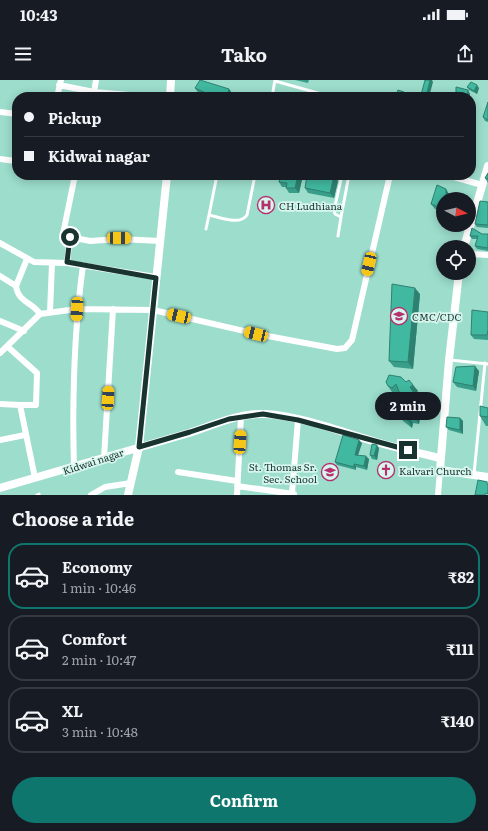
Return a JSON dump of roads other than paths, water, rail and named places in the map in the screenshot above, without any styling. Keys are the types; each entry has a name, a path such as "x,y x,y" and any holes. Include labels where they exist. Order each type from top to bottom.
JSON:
{"street":[{"path":"60,83 94,92 96,80"},
{"path":"170,92 171,80"},
{"path":"0,112 12,113"},
{"path":"0,159 12,160"},
{"path":"466,240 488,166"},
{"path":"74,180 64,232 65,236 90,241 119,238 161,241"},
{"path":"128,495 139,447 167,180"},
{"path":"0,353 8,347 40,314 77,309 153,310 256,334 337,349 348,347 352,340 389,180"},
{"path":"464,180 482,185"},
{"path":"67,262 70,237"},
{"path":"0,243 27,259 39,263 67,262 156,278"},
{"path":"476,254 488,255"},
{"path":"16,286 27,259"},
{"path":"50,312 52,263"},
{"path":"74,468 72,410 77,309 83,265"},
{"path":"0,276 16,286 20,297 36,308 40,314"},
{"path":"438,495 448,360 458,280"},
{"path":"104,458 113,309"},
{"path":"0,320 24,331"},
{"path":"0,404 36,405 37,373 8,347"},
{"path":"20,405 25,436 35,478"},
{"name":"Kidwai nagar","path":"0,488 74,468 241,416 263,414 298,420 440,458"},
{"path":"237,495 241,416"},
{"path":"178,472 293,494 298,420"},
{"path":"0,440 25,436"},
{"path":"440,470 488,477"},
{"path":"91,495 105,487 131,483"}],"lane":[{"path":"273,92 275,81 314,92"},
{"path":"206,229 216,180"},
{"path":"209,215 233,220 246,218 254,180"},
{"path":"341,180 334,210 336,214 341,217"},
{"path":"338,236 348,180"},
{"path":"448,360 486,364 474,475"}],"place":[{"name":"CH Ludhiana","path":"266,205"},
{"name":"CMC/CDC","path":"399,316"},
{"name":"Kalvari Church","path":"386,470"},
{"name":"St. Thomas Sr. Sec. School","path":"330,472"}]}
